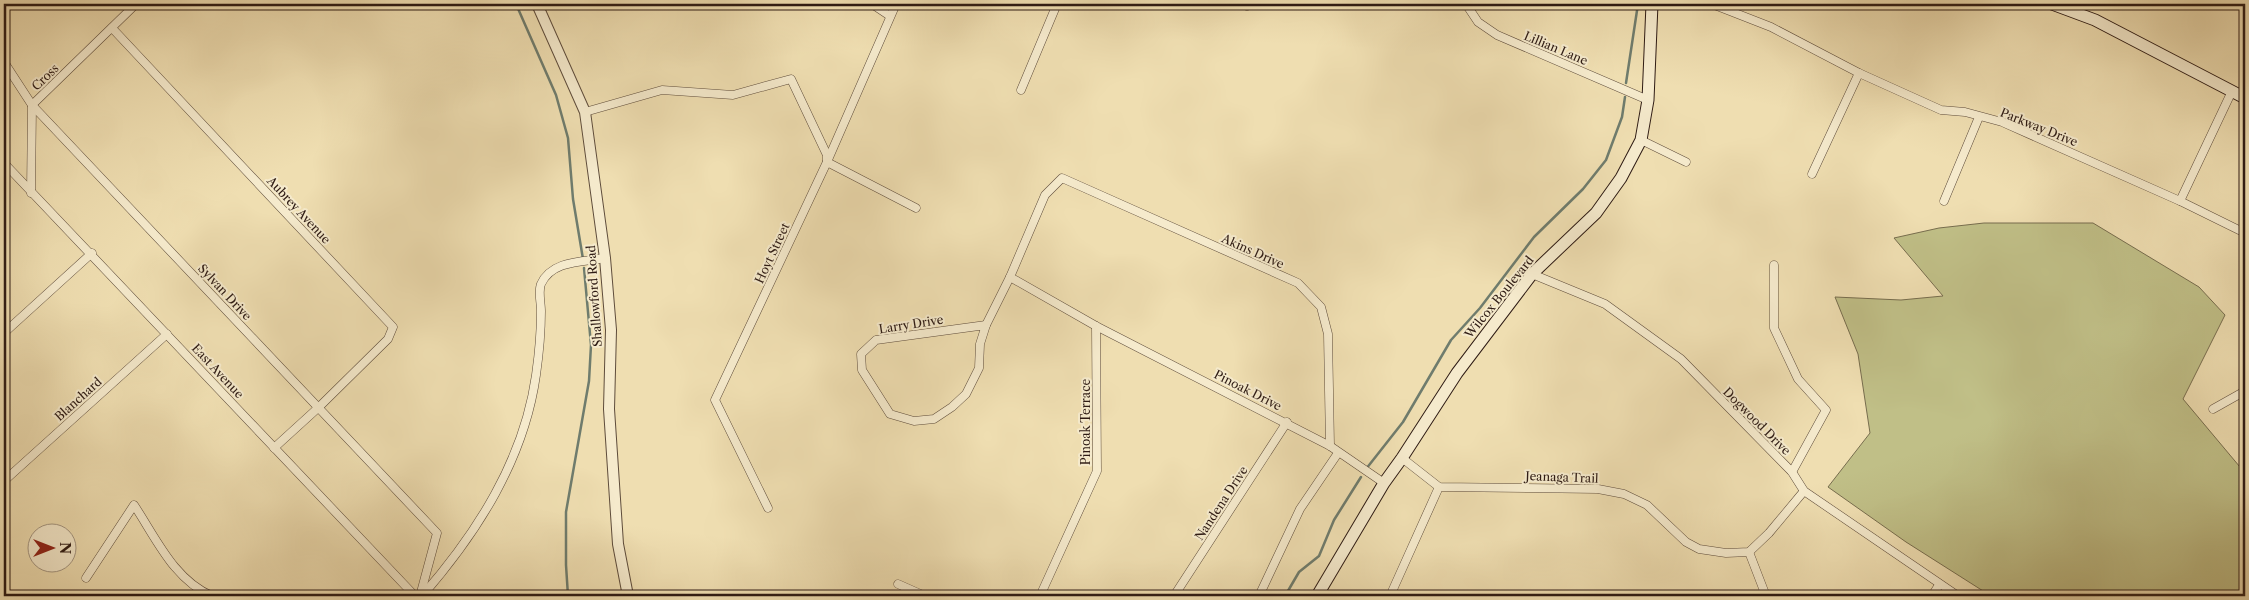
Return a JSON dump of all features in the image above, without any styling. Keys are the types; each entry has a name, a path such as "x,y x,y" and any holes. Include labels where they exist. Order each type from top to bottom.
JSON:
{"main road":[{"name":"Wilcox Boulevard","path":"1316,596 1384,483 1457,373 1532,274 1596,213 1622,178 1641,140 1648,100 1652,4"},
{"path":"2052,4 2095,20 2245,98"}],"street":[{"name":"Cross","path":"31,193 32,105 136,4"},
{"name":"Shallowford Road","path":"537,4 585,112 605,258 611,330 609,418 618,544 628,596"},
{"path":"872,4 890,16"},
{"name":"Hoyt Street","path":"768,508 715,400 827,162 896,4"},
{"path":"1021,90 1057,4"},
{"name":"Lillian Lane","path":"1466,4 1478,22 1497,35 1648,100"},
{"name":"Parkway Drive","path":"1712,4 1771,27 1859,73 1942,110 1965,112 1979,118 2002,122 2180,201 2245,233"},
{"name":"Aubrey Avenue","path":"112,28 393,327 388,339 319,408"},
{"name":"Sylvan Drive","path":"4,62 32,105 437,533 421,596"},
{"path":"1812,174 1859,73"},
{"path":"585,112 662,90 733,95 791,79 827,155 827,162 916,208"},
{"path":"2180,201 2232,92"},
{"path":"1944,201 1979,118"},
{"path":"1641,140 1686,162"},
{"name":"East Avenue","path":"4,163 31,193 92,253 415,596"},
{"name":"Akins Drive","path":"1045,195 1062,178 1298,283 1321,307 1328,334 1330,446"},
{"name":"Larry Drive","path":"986,325 876,340 862,354 862,370 890,414 914,421 934,419 952,407 966,394 979,368 980,344 986,325 1010,277 1045,195"},
{"path":"5,327 92,253"},
{"path":"421,596 471,537 501,483 519,442 535,378 541,312 540,285 550,271 566,264 605,258"},
{"path":"1774,265 1774,328 1798,378 1826,410 1792,472"},
{"name":"Dogwood Drive","path":"1532,274 1605,304 1681,359 1792,472 1804,491 1939,585 1958,596"},
{"name":"Pinoak Drive","path":"1010,277 1096,326 1287,422 1330,446 1384,483"},
{"name":"Pinoak Terrace","path":"1040,596 1097,471 1096,326"},
{"name":"Blanchard","path":"4,481 167,334"},
{"path":"2213,409 2245,392"},
{"path":"274,448 319,408"},
{"name":"Nandena Drive","path":"1174,596 1287,422"},
{"path":"1259,596 1300,509 1338,453"},
{"path":"1390,596 1439,487 1402,458"},
{"name":"Jeanaga Trail","path":"1439,487 1598,488 1624,494 1648,505 1686,542 1699,549 1726,553 1748,552"},
{"path":"1766,596 1748,552 1770,533 1804,491"},
{"path":"86,578 134,505 178,573 189,584 212,596"},
{"path":"898,584 925,596"},
{"path":"1932,596 1939,585"}],"shaded area":[{"path":"1984,223 2093,223 2199,287 2225,315 2183,399 2245,473 2245,596 1991,596 1906,542 1828,487 1870,433 1858,354 1835,297 1901,300 1943,296 1894,238 1939,228"}],"waterway":[{"path":"516,4 556,95 568,138 573,199 583,259"},
{"path":"1626,83 1638,4"},
{"path":"1366,469 1403,422 1451,340 1480,308 1534,237 1583,189 1606,160 1622,117 1625,97"},
{"path":"568,596 566,512 589,381 591,345 584,268"},
{"path":"1285,596 1299,572 1319,556 1334,520 1361,477"}]}
